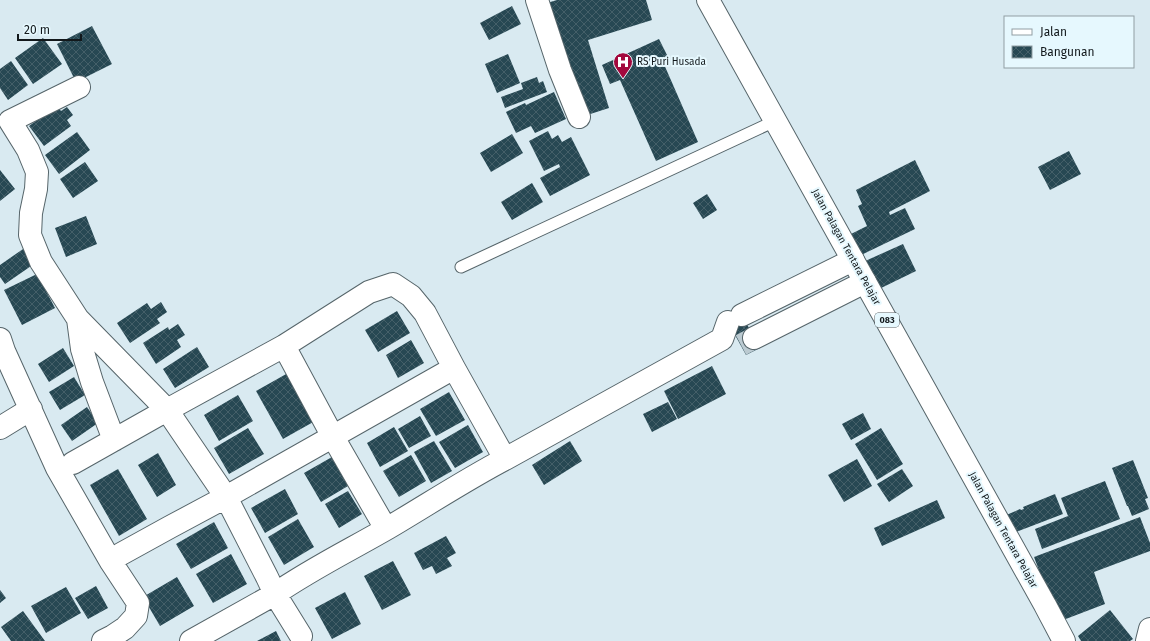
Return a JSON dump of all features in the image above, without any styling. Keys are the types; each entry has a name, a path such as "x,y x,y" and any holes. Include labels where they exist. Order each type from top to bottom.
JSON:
{"street":[{"path":"537,0 560,70 579,117"},
{"name":"Jalan Palagan Tentara Pelajar","path":"708,0 1042,598 1064,641"},
{"path":"80,87 10,121 28,150 37,172 36,189 31,214 30,235 41,262 78,319 167,410 226,497 275,594 301,636"},
{"path":"191,641 386,529 483,470 738,332 853,260"},
{"path":"738,332 865,282"},
{"path":"73,463 284,346 369,292 393,284 412,296 425,313 505,459"},
{"path":"78,319 82,349 92,382 114,440"},
{"path":"0,339 57,468 111,562 138,603 136,616 125,628 103,641"},
{"path":"284,346 333,437 386,529"},
{"path":"121,554 226,497 454,368"},
{"path":"0,428 31,409"},
{"path":"1147,641 1150,629"}],"lane":[{"path":"461,267 775,121"}],"building":[{"path":"557,0 646,0 652,20 588,40 609,108 581,117 547,3"},
{"path":"512,6 521,24 489,40 480,23"},
{"path":"92,26 112,64 76,82 57,44"},
{"path":"43,38 62,64 33,84 15,58"},
{"path":"659,39 669,59 663,62 698,142 656,161 620,80 610,84 602,65"},
{"path":"508,54 520,83 497,93 485,64"},
{"path":"11,61 28,85 8,100 0,88 0,69"},
{"path":"537,77 539,83 543,81 547,92 505,108 501,97 523,89 521,83"},
{"path":"554,92 566,119 535,133 531,126 516,133 506,112 525,103 526,105"},
{"path":"57,106 61,111 67,107 73,115 67,120 71,126 44,146 29,126"},
{"path":"548,131 552,139 558,135 562,142 571,137 590,175 550,196 540,178 560,167 559,164 544,171 529,141"},
{"path":"77,132 90,150 59,174 45,155"},
{"path":"512,134 523,153 491,172 480,153"},
{"path":"1069,151 1081,174 1050,190 1038,167"},
{"path":"915,160 930,191 889,212 890,215 905,208 915,229 857,257 847,236 867,226 858,206 862,204 856,190"},
{"path":"85,162 98,181 73,198 60,179"},
{"path":"0,170 15,189 0,201"},
{"path":"532,183 543,202 512,220 501,202"},
{"path":"707,194 717,210 703,219 693,203"},
{"path":"86,216 97,244 66,257 55,228"},
{"path":"903,244 916,271 877,290 863,262"},
{"path":"23,249 34,264 5,284 0,277 0,265"},
{"path":"37,274 55,308 22,325 4,290"},
{"path":"161,302 167,312 157,319 160,323 130,343 117,323 147,303 151,309"},
{"path":"738,308 760,348 746,355 724,315"},
{"path":"397,311 410,333 378,352 365,330"},
{"path":"178,324 185,335 177,340 181,347 156,364 143,343 168,327 169,330"},
{"path":"411,340 424,363 398,378 386,355"},
{"path":"197,347 209,367 175,388 163,369"},
{"path":"63,348 74,366 49,382 38,364"},
{"path":"712,366 726,394 678,419 664,391"},
{"path":"288,373 315,421 283,439 256,391"},
{"path":"74,377 85,395 60,410 49,392"},
{"path":"449,392 465,420 436,436 420,409"},
{"path":"238,395 253,421 219,441 204,415"},
{"path":"668,402 677,419 652,432 643,414"},
{"path":"87,407 98,423 72,441 61,425"},
{"path":"863,413 871,429 851,440 842,424"},
{"path":"420,416 431,436 409,448 398,429"},
{"path":"468,425 483,452 455,468 439,442"},
{"path":"394,427 408,451 380,467 367,443"},
{"path":"248,428 264,454 229,474 214,448"},
{"path":"881,428 903,464 877,480 855,444"},
{"path":"434,441 452,471 431,483 414,452"},
{"path":"570,441 582,461 544,485 532,465"},
{"path":"158,453 176,485 157,497 138,465"},
{"path":"411,455 426,481 399,497 383,471"},
{"path":"332,457 348,486 321,502 304,473"},
{"path":"857,459 872,486 844,502 828,475"},
{"path":"1133,460 1148,498 1145,499 1149,509 1132,516 1112,468"},
{"path":"118,469 147,519 119,536 90,485"},
{"path":"902,469 913,486 889,502 877,484"},
{"path":"1105,481 1120,519 1042,549 1035,529 1068,516 1061,498"},
{"path":"285,489 298,514 265,533 251,508"},
{"path":"348,491 362,514 339,528 325,504"},
{"path":"1055,494 1063,514 1011,534 1004,516 1020,509 1024,509 1023,507"},
{"path":"937,500 945,518 882,546 874,528"},
{"path":"1140,517 1150,543 1150,551 1094,572 1105,604 1058,622 1034,557"},
{"path":"298,519 314,547 284,565 268,537"},
{"path":"214,522 228,548 191,569 176,544"},
{"path":"446,536 456,553 447,558 452,566 436,574 432,566 423,570 414,553"},
{"path":"231,554 247,584 213,603 196,574"},
{"path":"393,561 411,595 382,610 364,576"},
{"path":"177,577 194,606 160,626 143,597"},
{"path":"96,586 108,608 88,619 75,598"},
{"path":"66,587 81,613 46,633 31,606"},
{"path":"0,590 6,598 0,603"},
{"path":"345,592 361,624 332,639 315,608"},
{"path":"1110,610 1133,639 1130,641 1081,641 1078,636"},
{"path":"23,611 45,641 11,641 1,627"},
{"path":"276,631 281,641 257,641"}],"tunnel":[{"path":"741,345 754,338"}],"place":[{"name":"RS Puri Husada","path":"623,79"}]}
